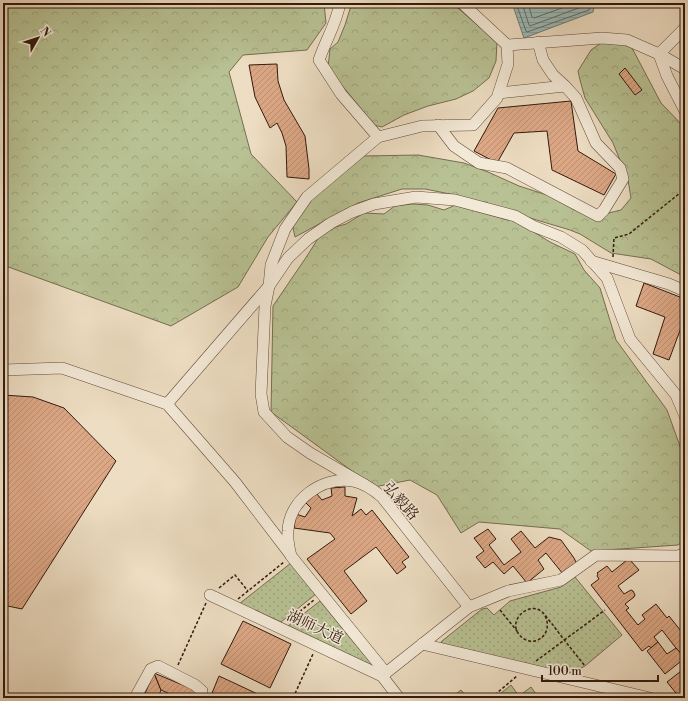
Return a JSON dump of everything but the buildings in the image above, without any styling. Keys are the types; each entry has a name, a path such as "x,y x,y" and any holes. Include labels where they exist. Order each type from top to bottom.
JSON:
{"street":[{"path":"340,3 331,34 324,46 319,60 341,94 378,137"},
{"path":"365,485 333,467 287,437 264,412 260,394 265,306 271,265 285,229 307,197 378,137 422,126 474,125 497,98 508,64 507,45 462,3"},
{"path":"659,54 685,28"},
{"path":"507,45 602,38 627,40 659,54 685,69"},
{"path":"438,125 454,146 479,163 507,168 598,216 608,205 623,179 620,168 596,143 576,98 553,75 543,60 538,42"},
{"path":"659,54 667,76 685,110"},
{"path":"499,93 565,86"},
{"path":"167,404 269,286 288,258 308,239 331,223 352,212 374,204 416,197 455,200 515,216 533,226 561,237 582,250 607,278 630,339 676,395 685,416"},
{"path":"591,261 669,284 685,291"},
{"path":"3,370 62,368 167,404 235,482 384,674 469,607 508,591 561,580 596,555 678,556 685,553"},
{"name":"弘毅路","path":"291,556 288,545 288,531 293,511 304,497 318,486 342,480 353,481 365,485 382,497 469,607"},
{"name":"湖师大道","path":"210,595 317,645 384,674 398,698"},
{"path":"422,644 650,698"},
{"path":"135,698 151,669 158,666 195,685 202,691 200,698"}],"path":[{"path":"613,268 614,238 629,234 680,193 685,196"},
{"path":"232,604 291,556"},
{"path":"180,659 210,595 235,575 248,591"},
{"path":"280,627 322,594"},
{"path":"517,631 516,624 518,617 522,612 534,608 541,611 585,666"},
{"path":"500,610 521,637 529,641 536,641 542,638 548,624 545,616"},
{"path":"490,698 605,610"},
{"path":"293,698 317,645"}],"green space":[{"path":"3,3 324,3 326,23 307,50 243,55 229,72 251,154 297,202 268,237 238,287 171,326 3,265"},
{"path":"350,3 452,3 497,42 496,61 489,78 473,91 456,99 428,106 404,115 382,127 374,125 328,68 330,49 338,42 351,6"},
{"path":"608,38 632,48 661,103 685,128 685,277 651,259 611,253 580,234 570,230 450,194 425,189 402,189 358,203 295,237 292,223 296,212 362,156 418,155 464,163 519,186 547,195 592,217 621,210 631,198 628,180 613,143 585,98 578,71 591,50"},
{"path":"412,204 428,205 444,210 458,204 514,220 550,242 575,254 584,270 600,288 616,340 667,410 685,460 685,540 678,545 591,551 560,529 479,522 461,533 437,495 410,480 374,487 271,412 273,306 319,237 332,228 346,224 364,213 384,214 395,206"},
{"path":"291,563 316,594 281,622 239,604"},
{"path":"575,577 622,635 585,666 574,672 564,673 440,645 442,641 482,609 487,608 494,615 510,601 561,587"},
{"path":"320,601 374,667 288,626"},
{"path":"511,685 519,696 531,687 539,698 495,698"},
{"path":"461,690 468,698 451,698"}],"water":[{"path":"512,3 595,3 593,12 524,38"}]}
